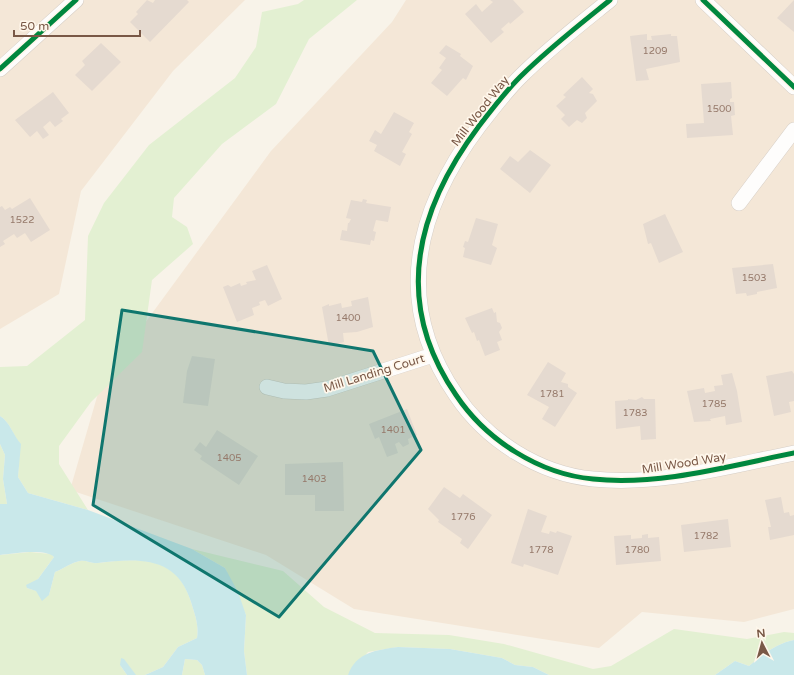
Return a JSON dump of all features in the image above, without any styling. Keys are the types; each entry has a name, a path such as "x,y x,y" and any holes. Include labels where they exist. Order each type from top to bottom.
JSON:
{"street":[{"path":"0,69 76,0"},
{"name":"Mill Wood Way","path":"610,0 550,48 518,78 495,105 461,150 444,180 423,232 419,262 422,315 433,355 446,381 463,405 482,427 505,445 523,456 562,473 597,480 623,482 656,480 794,453"},
{"path":"703,0 794,87"},
{"path":"739,203 794,130"},
{"name":"Mill Landing Court","path":"266,387 284,391 306,392 328,389 433,355"}],"highlighted area":[{"path":"122,310 373,351 421,450 279,617 93,505"}],"shaded area":[{"path":"0,0 245,0 173,71 81,191 59,294 0,329"},
{"path":"406,0 794,0 794,609 744,622 642,612 599,648 354,609 266,555 70,490 101,383 271,151 392,22"}],"green space":[{"path":"304,0 357,0 309,39 276,104 222,144 174,198 172,217 187,227 193,244 152,280 142,352 91,402 59,446 59,464 88,510 28,493 18,477 20,444 9,425 0,416 0,367 27,366 85,320 88,236 104,203 149,145 235,78 256,47 262,12 298,4"},
{"path":"0,444 5,455 3,479 7,504 0,504"},
{"path":"192,549 283,571 324,607 375,633 449,635 504,644 593,669 611,666 674,629 747,639 784,632 794,633 794,640 776,647 749,666 735,661 715,675 549,675 533,667 515,665 502,658 450,649 398,647 368,652 348,675 247,675 244,651 246,615 225,568"},
{"path":"30,552 51,554 54,557 38,579 27,588 49,595 55,572 77,562 82,561 96,563 128,560 155,563 166,568 176,575 185,587 196,620 197,638 178,647 163,667 145,675 135,675 120,665 127,675 0,675 0,555"},
{"path":"185,659 197,660 202,665 205,675 182,675"}],"water":[{"path":"0,416 9,425 21,444 18,477 28,493 88,510 192,549 225,568 238,592 246,615 244,651 247,675 205,675 202,665 197,660 185,659 182,675 145,675 163,667 178,647 197,638 197,624 185,587 176,576 166,568 155,563 142,561 113,561 96,563 80,561 55,572 49,595 42,601 36,591 27,588 26,585 38,579 54,557 49,554 36,552 0,555 0,504 7,504 3,479 5,455 0,444"},
{"path":"794,640 794,675 715,675 735,661 749,666 776,647"},
{"path":"398,647 450,649 502,658 515,665 533,667 549,675 348,675 356,661 362,657 382,649"},
{"path":"121,658 124,659 136,675 127,675 120,665"}],"building":[{"path":"147,0 153,3 155,0 187,0 189,2 150,42 130,22 138,14 136,12"},
{"path":"490,0 513,0 524,12 510,24 509,22 501,29 504,32 491,43 465,14 476,4 482,12 493,2"},
{"path":"794,0 794,32 777,18"},
{"path":"647,34 647,40 652,40 651,36 671,34 671,36 677,36 680,62 646,69 649,80 636,81 630,36"},
{"path":"101,43 121,62 92,91 75,75 85,65 82,61"},
{"path":"446,45 461,54 460,56 473,66 466,80 463,78 447,96 431,83 442,70 439,68 446,58 439,53"},
{"path":"582,77 593,89 589,93 593,94 597,101 585,113 587,118 582,123 577,120 569,127 561,119 565,115 556,106 566,97 563,95"},
{"path":"731,82 732,98 730,99 730,102 734,102 735,115 731,116 733,135 687,138 686,124 704,123 701,84"},
{"path":"53,92 69,113 61,119 63,121 55,127 50,121 43,127 49,135 43,139 37,131 30,137 15,120"},
{"path":"394,112 414,123 409,132 412,134 402,152 406,154 400,166 374,151 377,145 369,141 375,130 381,134"},
{"path":"530,150 551,165 530,193 500,169 510,156 518,162"},
{"path":"30,198 50,230 31,242 25,233 17,238 14,234 3,241 5,244 0,247 0,207 2,206 5,210 10,207 12,209"},
{"path":"363,199 367,200 366,203 391,207 388,222 376,220 373,231 376,232 374,241 371,240 370,245 340,240 342,230 347,231 348,223 351,219 346,218 351,200 362,202"},
{"path":"665,214 683,252 659,263 651,243 648,244 643,224"},
{"path":"476,218 498,224 492,245 497,248 491,265 463,257 465,248 463,247 465,241 468,242"},
{"path":"773,264 777,288 757,292 757,294 747,296 746,293 736,294 732,268"},
{"path":"267,265 282,299 268,306 265,300 259,302 260,305 252,308 254,315 237,322 223,287 228,285 231,287 240,283 241,286 247,284 246,282 256,280 252,271"},
{"path":"368,297 373,327 357,332 343,333 344,342 329,346 322,307 329,304 329,306 341,303 342,308 352,306 351,301"},
{"path":"492,308 494,313 496,312 497,322 500,323 502,328 499,332 502,340 497,342 500,350 485,356 479,340 477,341 474,332 472,333 465,318"},
{"path":"192,356 215,359 208,406 183,403 187,371"},
{"path":"548,362 566,373 561,382 568,384 568,387 577,393 555,427 542,419 549,407 527,395"},
{"path":"792,371 794,374 794,401 789,402 791,412 774,416 766,376"},
{"path":"732,373 737,391 742,422 726,425 725,416 710,419 711,421 694,422 687,391 704,388 705,393 715,391 714,386 723,385 721,375"},
{"path":"642,397 644,399 655,399 656,439 641,440 640,426 616,429 615,401 628,399 636,400"},
{"path":"407,409 417,435 408,439 409,444 403,447 399,442 395,444 398,453 387,457 379,437 375,439 369,424"},
{"path":"217,430 258,456 239,485 200,459 202,456 194,450 200,442 206,447"},
{"path":"343,462 344,511 315,511 315,495 285,495 285,464"},
{"path":"444,487 460,498 463,494 492,515 468,549 460,543 462,539 438,522 439,520 428,509"},
{"path":"781,497 784,513 789,512 790,516 794,515 794,535 770,540 768,527 771,527 765,500"},
{"path":"528,509 547,516 541,532 549,534 550,531 556,533 557,531 572,536 558,575 524,564 523,567 511,563"},
{"path":"728,519 731,547 684,552 681,525"},
{"path":"648,534 648,538 659,537 661,561 616,565 614,536 631,535 631,539 642,538 642,535"}],"cycle path":[{"path":"0,69 76,0"},
{"path":"610,0 553,47 509,89 479,126 457,158 440,190 427,224 420,257 419,291 424,326 436,360 456,395 468,411 498,440 534,462 573,476 593,479 643,480 694,474 794,453"},
{"path":"703,0 794,87"}]}
